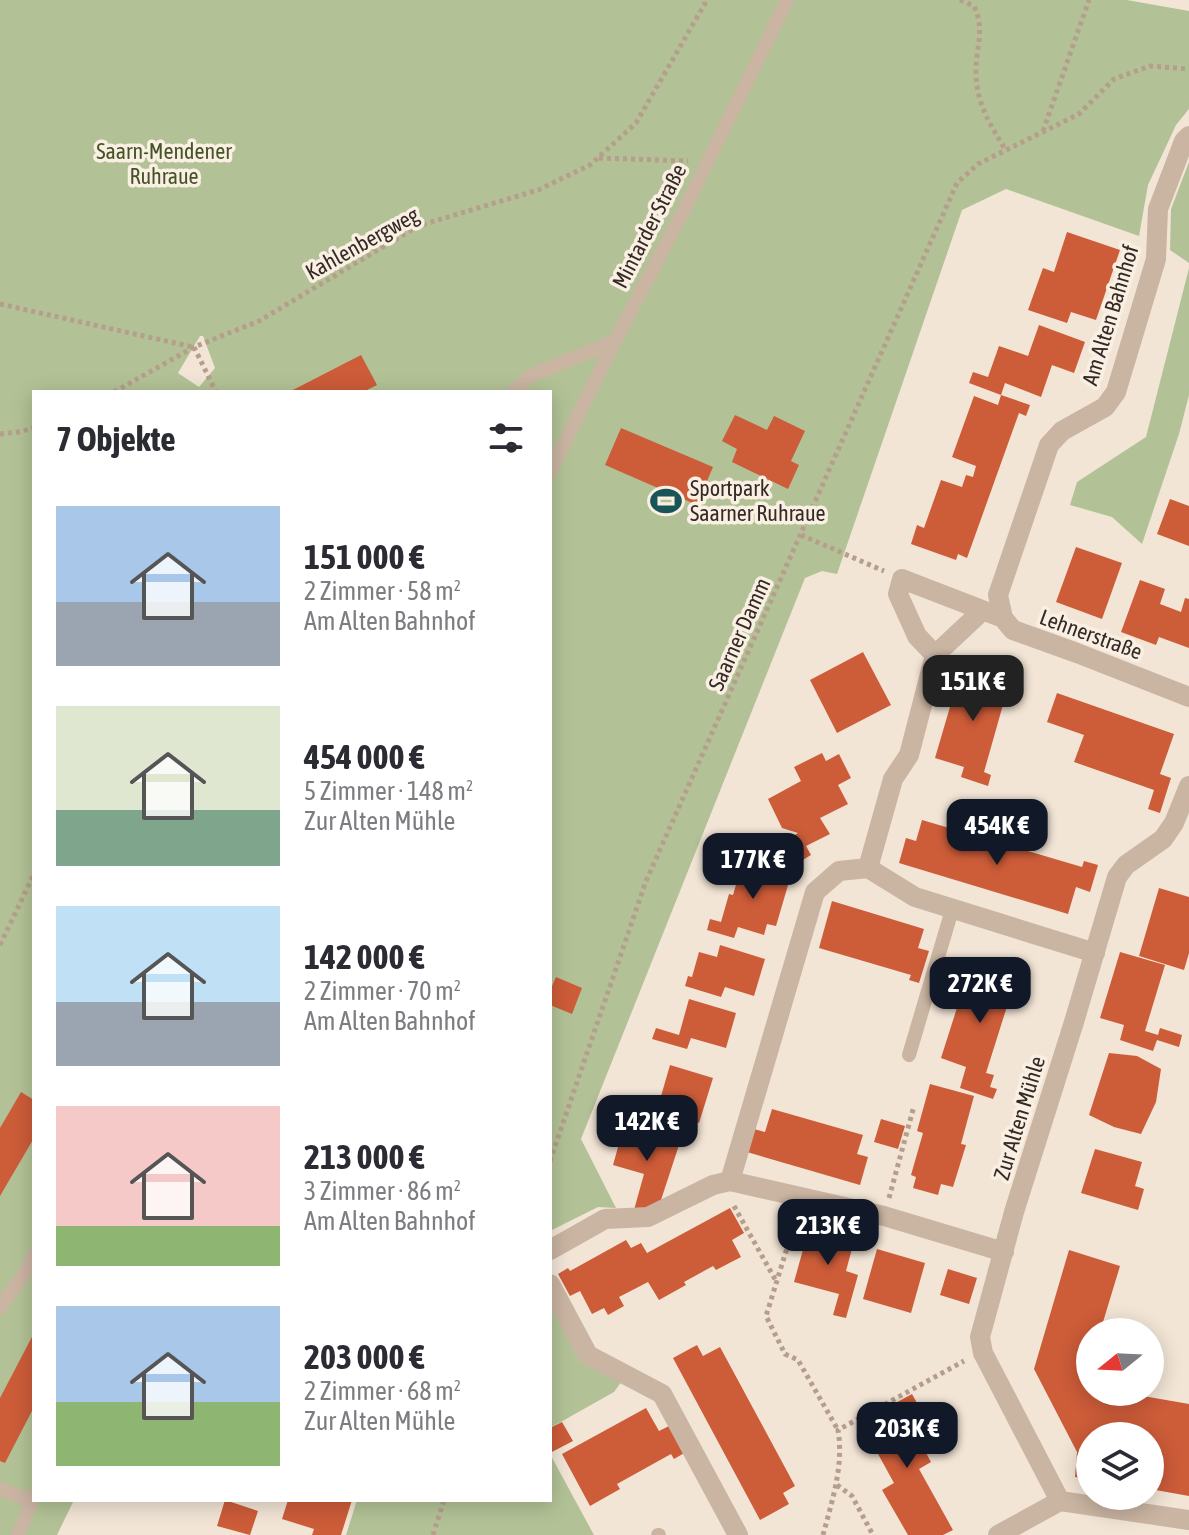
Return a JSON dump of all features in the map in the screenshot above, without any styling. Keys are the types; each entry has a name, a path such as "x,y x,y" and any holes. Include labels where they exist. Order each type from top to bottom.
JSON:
{"street":[{"name":"Am Alten Bahnhof","path":"1003,618 998,595 1049,445 1062,431 1105,407 1116,392 1156,259 1158,209 1184,141 1189,136"},
{"path":"868,868 893,779 909,755 935,655 982,611 902,579 898,594 917,636 935,655"},
{"name":"Lehnerstraße","path":"982,611 1003,618 1013,630 1189,697"},
{"name":"Zur Alten Mühle","path":"983,1353 980,1337 1014,1212 1117,877 1126,865 1163,839 1174,823 1189,786"},
{"path":"730,1181 815,892 839,871 868,868 915,897 1095,953"},
{"path":"552,1249 605,1219 648,1217 713,1185 730,1181 884,1216 1004,1252"},
{"path":"552,1288 588,1355 662,1394 738,1535"},
{"path":"983,1353 1060,1501"},
{"path":"998,1535 1060,1501 1189,1520"}],"lane":[{"name":"Mintarder Straße","path":"552,468 787,0"},
{"path":"515,390 530,376 615,341"},
{"path":"909,1055 952,910"},
{"path":"0,1308 32,1259"},
{"path":"0,1489 32,1498 18,1535"}],"path":[{"name":"Kahlenbergweg","path":"118,390 194,347 259,321 418,226 538,190 590,165 636,123 707,0"},
{"path":"960,0 974,6 981,20 976,74 982,110 1005,149"},
{"path":"1043,131 1089,0"},
{"name":"Saarner Damm","path":"552,1155 646,881 957,183 978,164 1079,114 1114,79 1150,66 1189,69"},
{"path":"598,158 707,162"},
{"path":"0,304 194,347 215,390"},
{"path":"0,434 32,428"},
{"path":"801,535 902,579"},
{"path":"0,945 32,878"},
{"path":"884,1216 914,1106"},
{"path":"730,1181 732,1202 776,1282"},
{"path":"803,1199 766,1316 785,1354 798,1360 838,1430 837,1485 823,1535"},
{"path":"838,1430 949,1368 983,1353"},
{"path":"837,1485 852,1496 873,1535"},
{"path":"433,1535 443,1502"}],"green space":[{"name":"Saarn-Mendener Ruhraue","path":"0,0 1127,0 1189,11 1189,109 1176,125 1148,185 1139,236 1006,189 962,210 837,574 822,571 805,578 581,1139 616,1208 598,1207 552,1230 552,390 32,390 32,1502 73,1502 57,1535 0,1535","holes":["200,336 203,336 215,368 199,387 178,373"]},
{"path":"1189,162 1189,263 1170,250 1171,209"},
{"path":"1189,268 1189,395 1142,544 1112,517 1070,505 1077,482 1146,437"},
{"path":"552,1308 580,1361 622,1381 614,1392 552,1427"},
{"path":"552,1458 594,1535 346,1535 356,1502 552,1502"}],"building":[{"path":"1067,232 1120,250 1096,320 1071,312 1067,323 1028,310 1043,268 1054,272"},
{"path":"1039,325 1085,342 1074,373 1052,365 1041,397 1005,383 1001,395 969,383 973,372 988,377 999,346 1028,356"},
{"path":"361,355 377,385 367,390 293,390"},
{"path":"1001,395 1030,405 1026,416 1019,413 967,558 958,554 956,560 911,544 917,525 924,528 941,480 962,487 966,475 973,477 976,466 952,457 974,396 998,405"},
{"path":"735,415 767,430 774,416 805,431 791,461 799,465 788,489 732,462 737,449 722,441"},
{"path":"621,428 713,467 697,505 605,465"},
{"path":"1170,499 1189,506 1189,546 1157,534"},
{"path":"1076,547 1122,563 1102,619 1056,602"},
{"path":"1140,580 1165,589 1160,604 1181,612 1185,598 1189,599 1189,648 1159,637 1156,645 1121,632"},
{"path":"863,652 891,705 837,733 810,680"},
{"path":"962,666 1010,680 984,772 991,775 988,786 961,777 964,767 935,758"},
{"path":"1057,693 1174,734 1160,774 1171,778 1160,813 1148,809 1154,790 1074,762 1084,735 1047,722"},
{"path":"822,753 826,761 839,754 851,778 838,785 848,804 820,818 830,834 806,846 811,855 801,861 797,853 784,858 764,854 769,835 788,839 798,833 782,828 768,799 801,781 794,767"},
{"path":"922,820 1082,867 1084,861 1098,865 1090,892 1076,887 1068,914 899,863 906,838 916,841"},
{"path":"743,861 791,875 776,926 767,924 764,935 738,927 734,938 707,930 710,919 721,922"},
{"path":"1159,888 1189,897 1189,953 1184,970 1139,956"},
{"path":"832,901 924,929 918,948 929,951 919,983 909,980 911,975 819,948"},
{"path":"720,945 765,959 754,996 725,987 721,997 685,986 688,976 692,977 699,952 717,957"},
{"path":"1120,952 1165,965 1145,1031 1158,1035 1160,1028 1182,1035 1179,1047 1157,1040 1153,1051 1120,1040 1124,1025 1100,1018"},
{"path":"1000,961 1026,970 1022,983 1015,981 986,1073 994,1075 990,1087 997,1089 993,1099 960,1088 966,1067 941,1058 970,967 995,975"},
{"path":"556,977 582,988 572,1014 552,1006 552,986"},
{"path":"689,999 736,1013 726,1048 691,1038 687,1049 652,1039 656,1028 679,1035"},
{"path":"1109,1053 1137,1056 1161,1069 1156,1102 1141,1134 1114,1127 1089,1115"},
{"path":"670,1065 713,1078 699,1123 683,1118 679,1130 643,1119 647,1107 657,1110"},
{"path":"930,1084 974,1096 961,1144 966,1145 953,1187 941,1184 938,1195 913,1188 916,1177 911,1175 923,1133 917,1131"},
{"path":"21,1092 32,1099 32,1141 0,1196 0,1128"},
{"path":"772,1109 863,1135 857,1154 868,1157 860,1185 747,1152 754,1129 765,1132"},
{"path":"881,1119 905,1126 898,1149 874,1142"},
{"path":"624,1126 680,1142 660,1203 647,1211 634,1210 644,1174 613,1165"},
{"path":"1095,1149 1142,1162 1135,1186 1144,1189 1138,1210 1081,1193"},
{"path":"730,1208 744,1233 732,1240 741,1257 716,1270 713,1266 659,1300 648,1282 619,1297 624,1306 608,1315 604,1308 592,1314 580,1291 570,1296 558,1274 568,1268 570,1271 626,1240 631,1248 641,1243 647,1253"},
{"path":"809,1228 854,1241 846,1271 858,1275 846,1318 833,1315 839,1294 794,1282"},
{"path":"877,1249 925,1263 911,1313 863,1299"},
{"path":"1069,1250 1120,1266 1104,1318 1076,1318 1076,1406 1164,1406 1164,1400 1189,1404 1189,1496 1164,1492 1164,1422 1076,1422 1076,1450 1034,1369"},
{"path":"948,1269 977,1278 969,1304 940,1295"},
{"path":"32,1337 32,1411 5,1463 0,1461 0,1398"},
{"path":"697,1345 703,1356 720,1347 795,1486 783,1493 789,1504 760,1520 673,1358"},
{"path":"912,1394 923,1414 909,1422 931,1462 919,1469 953,1530 943,1535 908,1535 882,1490 894,1483 872,1443 880,1439 868,1418"},
{"path":"646,1408 659,1431 671,1425 686,1452 674,1459 671,1454 617,1484 620,1489 590,1506 562,1454"},
{"path":"562,1422 573,1441 552,1452 552,1427"},
{"path":"224,1502 258,1511 250,1535 217,1526"},
{"path":"287,1502 351,1502 341,1535 312,1535 314,1529 282,1519"}],"place":[{"name":"Sportpark Saarner Ruhraue","path":"666,501"}]}
